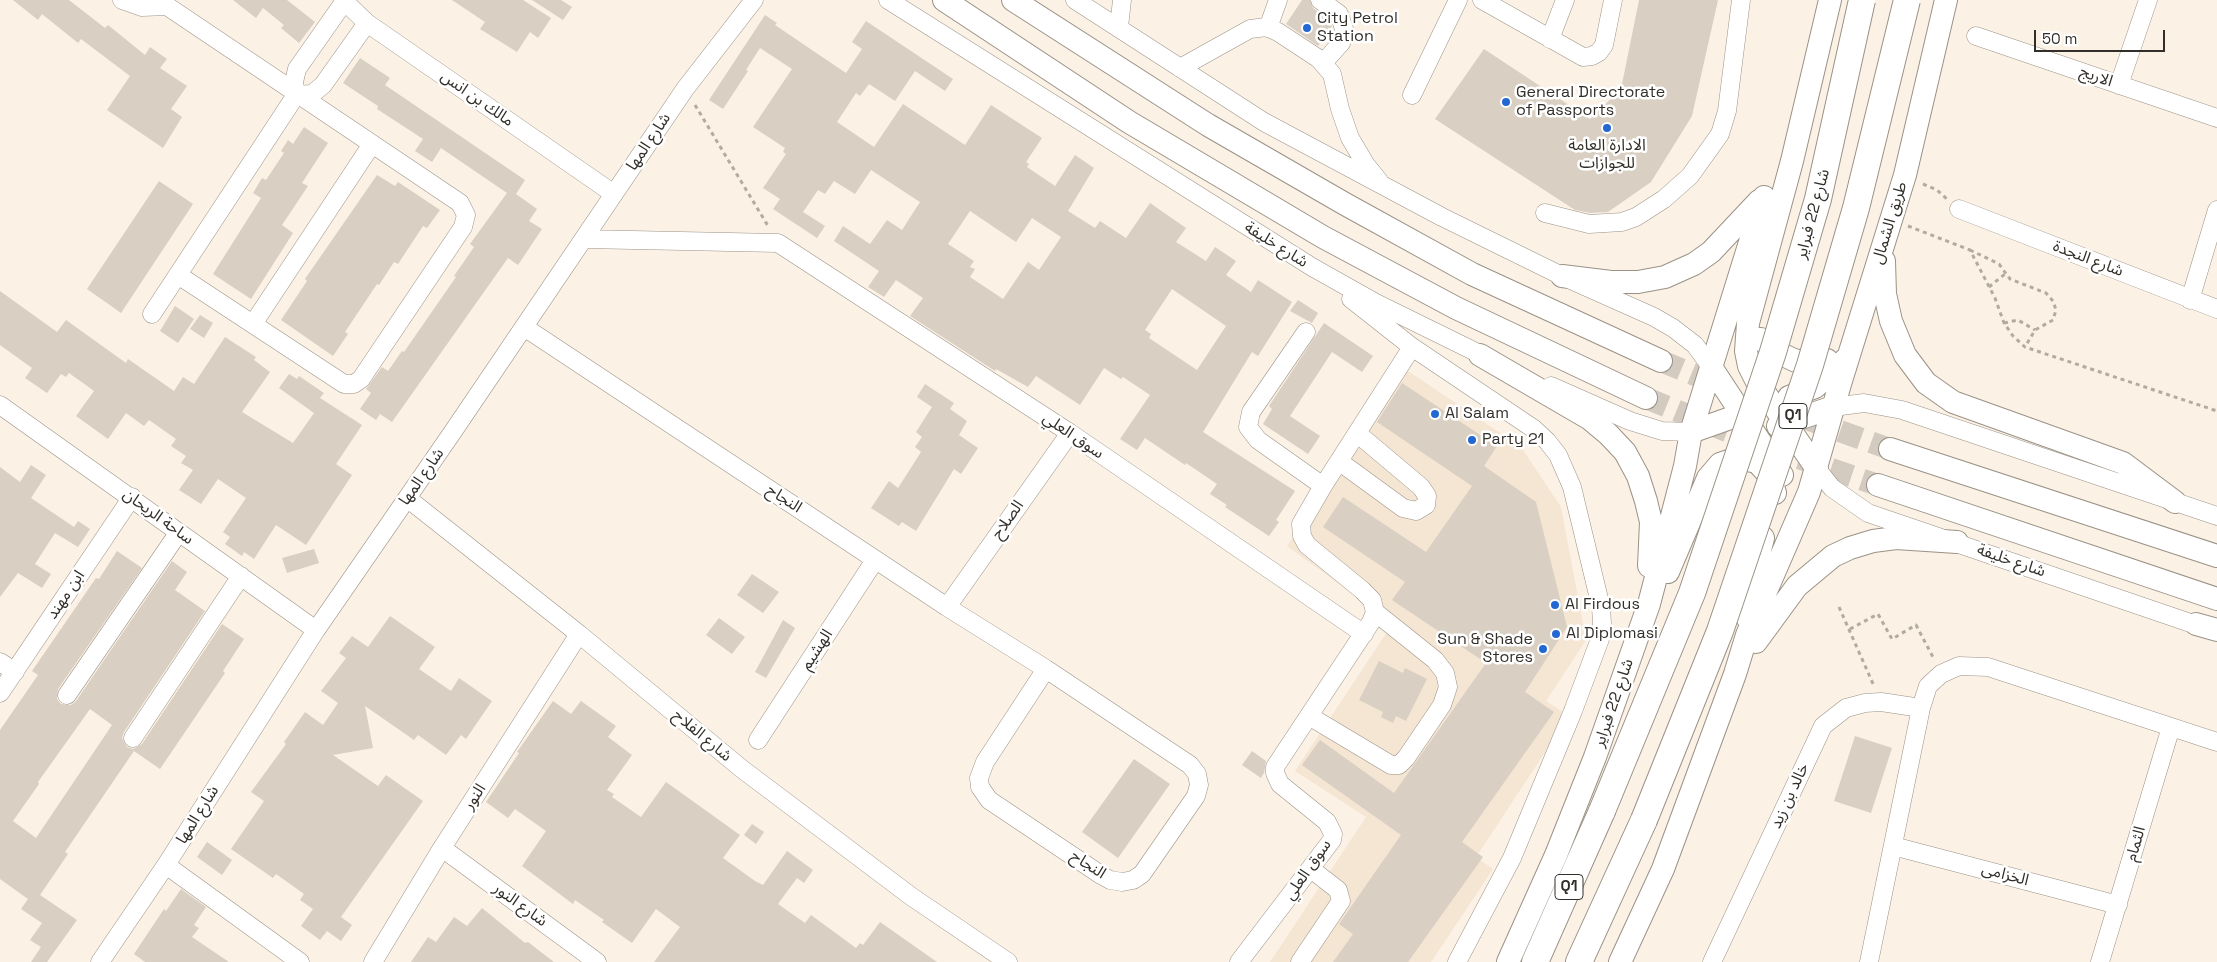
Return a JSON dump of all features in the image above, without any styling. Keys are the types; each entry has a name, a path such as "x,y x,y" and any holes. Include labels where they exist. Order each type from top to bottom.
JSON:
{"highway":[{"name":"شارع 22 فبراير","path":"1535,962 1602,812 1692,593 1773,352 1818,199 1862,0"},
{"name":"Q1","path":"1579,962 1644,820 1720,631 1807,374 1856,208 1907,0"}],"main road":[{"name":"شارع خليفة","path":"944,0 1129,122 1323,237 1456,308 1646,398"},
{"path":"1013,0 1208,126 1472,274 1661,361"},
{"path":"1817,469 1749,366 1746,352 1748,323 1792,161 1830,0"},
{"name":"طريق الشمال","path":"1691,432 1814,388 1848,356 1904,175 1946,0"},
{"path":"1562,276 1612,282 1638,282 1665,277 1694,264 1711,252 1764,197 1792,161"},
{"name":"شارع 22 فبراير","path":"1508,962 1560,846 1595,757 1649,604 1683,472 1691,432 1764,197"},
{"path":"1883,245 1885,294 1891,321 1905,355 1926,382 1953,402 2123,463 2176,502"},
{"path":"1620,962 1663,869 1735,674 1747,635 1817,469 1848,356 1813,362 1796,361 1767,345 1748,323"},
{"path":"1480,354 1590,420 1608,434 1625,452 1638,476 1650,522 1650,550 1646,594 1635,643"},
{"path":"1711,367 1758,434 1784,479 1796,521"},
{"path":"1683,472 1758,434 1786,422 1833,407"},
{"path":"1890,450 2217,556"},
{"path":"1649,604 1676,555 1713,470 1729,460 1748,459 1764,468 1774,484 1775,494 1751,586 1747,635"},
{"name":"شارع خليفة","path":"1878,485 2217,599"},
{"path":"1735,674 1764,629 1792,592 1833,556 1850,548 1873,541 1896,538 1957,542"}],"street":[{"path":"122,0 142,7 166,3 296,95 460,203 466,215 463,227 361,378 354,384 344,384 178,275"},
{"name":"شارع المها","path":"100,962 166,865 316,630 685,89 754,0"},
{"name":"شارع خليفة","path":"888,0 1312,267 1376,303 1480,354 1630,421 1662,431 1691,432"},
{"path":"1077,1 1098,0"},
{"path":"1119,27 1122,0"},
{"path":"1268,28 1278,0"},
{"path":"1320,0 1339,14 1345,32 1341,44 1323,63"},
{"path":"1412,95 1458,0"},
{"path":"1482,0 1583,57 1592,56 1599,52 1606,38 1613,0"},
{"path":"1550,39 1565,0"},
{"path":"1545,213 1589,224 1622,222 1636,217 1664,199 1690,176 1720,134 1725,118 1741,0"},
{"path":"2119,85 2148,0"},
{"path":"152,314 296,95 294,82 297,69 344,1"},
{"name":"مالك بن انس","path":"344,1 367,24 614,194"},
{"path":"1077,1 1264,122 1386,189 1562,276 1654,317 1673,328 1695,345 1711,367"},
{"path":"296,95 312,94 323,85 367,24"},
{"path":"1180,68 1250,29 1268,28 1278,32 1323,63 1335,80 1344,124 1366,165 1386,189"},
{"name":"الاريج","path":"1976,36 2217,118"},
{"path":"253,324 372,144"},
{"name":"شارع النجدة","path":"1959,209 2190,300 2217,308"},
{"path":"2190,300 2217,210"},
{"path":"584,239 778,243"},
{"name":"سوق العلي","path":"778,243 1070,433 1364,634"},
{"path":"1312,267 1412,347 1534,429 1558,455 1572,487 1601,607 1600,639 1572,711 1512,858 1457,962"},
{"name":"النجاح","path":"524,327 875,560 1046,668 1182,759 1197,774 1199,785 1196,796 1142,874 1133,880 1116,881 1101,875 989,800 980,787 979,778 985,762 1046,668"},
{"path":"1306,332 1251,412 1248,427 1258,440 1323,486"},
{"path":"1309,716 1391,765 1399,764 1406,758 1442,705 1448,687 1445,673 1435,660 1375,612 1372,600 1307,545 1302,536 1302,524 1323,486 1412,347"},
{"path":"1833,407 1864,404 1902,410 2217,516"},
{"name":"ساحة الريحان","path":"0,405 132,497 316,630"},
{"name":"الصلاح","path":"947,607 1070,433"},
{"path":"1340,462 1403,508 1416,511 1426,505 1427,496 1421,487 1358,434"},
{"name":"شارع خليفة","path":"1817,469 1832,488 1868,513 2210,629"},
{"name":"ابن مهند","path":"0,693 7,667 132,497"},
{"name":"شارع الفلاح","path":"407,498 579,634 742,769 820,830 912,897 1008,962"},
{"path":"67,695 179,532"},
{"name":"الهشيم","path":"758,740 875,560"},
{"path":"133,738 241,576"},
{"name":"سوق العلي","path":"1239,962 1332,840 1331,828 1280,784 1275,773 1278,761 1364,634 1375,612"},
{"name":"النور","path":"373,962 442,848 579,634"},
{"path":"1869,962 1921,708 1928,686 1941,674 1959,666 1988,667 2217,742"},
{"name":"خالد بن زيد","path":"1712,962 1823,726 1846,708 1881,702 1921,708"},
{"name":"الثمام","path":"2100,962 2170,726"},
{"name":"الخزامى","path":"1893,846 2118,904"},
{"name":"شارع النور","path":"442,848 597,962"},
{"path":"166,865 300,962"},
{"path":"1300,962 1341,901 1338,890 1311,869"}],"path":[{"path":"685,89 778,243"},
{"path":"1904,175 1937,190 1959,209"},
{"path":"1891,220 1970,250 1998,264 2010,279 2046,293 2053,301 2056,310 2053,320 2035,330 2025,347"},
{"path":"1970,250 1989,287 2004,323 2013,336 2025,347 2217,411"},
{"path":"1989,287 2005,274"},
{"path":"2004,323 2018,320 2035,330"},
{"path":"1839,606 1881,702"},
{"path":"1850,629 1878,614 1892,639 1916,625 1941,674"}],"shaded area":[{"path":"1405,369 1521,447 1561,507 1586,640 1546,701 1569,716 1476,857 1493,869 1431,962 1270,962 1366,817 1295,771 1393,623 1287,546"}],"building":[{"path":"13,0 69,0 105,28 108,25 145,55 150,47 167,59 160,68 187,86 171,109 182,117 163,148 107,110 130,76 81,39 78,43 42,14 38,20"},
{"path":"233,0 287,0 315,22 299,43 281,28 284,25 263,8 256,18"},
{"path":"452,0 523,0 551,18 538,38 530,32 517,52 480,29 485,22"},
{"path":"532,0 561,0 572,7 563,20"},
{"path":"1302,0 1310,0 1313,8 1330,21 1332,26 1318,46 1286,24"},
{"name":"General Directorate of Passports","path":"1639,0 1718,0 1692,116 1651,182 1608,212 1590,213 1575,210 1435,119 1484,49 1590,119 1621,89"},
{"path":"765,15 777,23 775,25 846,73 862,49 852,42 866,21 953,79 945,91 915,71 895,101 869,84 860,96 856,93 837,122 874,147 903,104 965,145 991,105 1042,138 1026,162 1029,164 1027,167 1055,186 1075,155 1094,168 1068,211 1095,228 1100,221 1126,238 1150,203 1186,228 1176,242 1206,261 1215,247 1236,261 1226,275 1251,292 1258,280 1292,302 1258,356 1252,352 1203,432 1295,491 1276,520 1279,522 1269,536 1225,507 1227,505 1210,494 1217,484 1186,463 1185,465 1145,438 1137,450 1120,439 1150,395 1123,377 1121,379 1104,368 1080,405 1036,376 1028,387 996,369 995,371 910,316 923,298 896,280 884,297 868,287 879,271 834,241 843,226 870,244 887,220 902,230 920,202 871,170 855,194 834,181 825,194 818,190 803,212 825,226 817,238 773,209 780,199 763,188 786,154 783,152 785,148 753,127 792,69 760,48 746,70 748,71 723,109 709,100","holes":["970,211 1016,242 1032,218 1061,237 1039,270 1028,262 1003,299 970,277 975,269 970,267 974,261 948,244","1172,289 1226,326 1197,370 1149,338 1151,334 1145,330"]},
{"path":"360,58 390,78 385,85 525,180 516,194 537,209 529,221 542,229 518,265 508,258 392,422 380,414 376,420 360,409 371,393 366,389 382,367 388,371 402,351 404,352 456,277 454,276 474,247 470,244 507,193 441,148 432,162 415,151 423,139 377,109 378,106 343,83"},
{"path":"304,127 328,143 302,183 308,186 282,225 293,233 251,299 213,274 261,198 253,193 262,178 266,180 284,153 281,151 288,140 293,144"},
{"path":"377,175 395,186 398,182 440,210 427,228 423,226 398,264 394,262 379,285 377,284 345,332 348,334 333,356 281,320 307,281 305,279"},
{"path":"159,181 193,204 121,313 87,289"},
{"path":"0,291 57,332 66,320 126,363 128,359 174,391 183,377 194,384 225,337 256,357 254,360 270,372 242,412 293,443 314,413 279,388 289,374 297,379 299,376 324,393 320,398 362,425 336,464 352,475 306,545 276,525 254,559 244,552 242,556 225,544 230,537 223,532 246,498 218,479 201,504 179,490 193,470 181,463 186,456 171,446 176,439 149,420 144,426 126,413 108,439 76,416 94,391 69,373 66,377 61,374 47,393 25,378 32,368 0,345"},
{"path":"1298,300 1318,313 1312,323 1290,311"},
{"path":"175,306 194,319 178,343 160,331"},
{"path":"200,315 213,323 204,338 190,329"},
{"path":"1324,323 1373,356 1362,372 1332,352 1290,416 1320,436 1308,454 1263,424 1272,409 1269,406"},
{"path":"1402,383 1497,446 1484,466 1536,502 1567,627 1525,692 1554,712 1462,842 1483,857 1408,962 1333,962 1353,934 1339,924 1401,835 1302,765 1320,740 1394,793 1486,663 1392,600 1405,582 1323,527 1343,497 1426,552 1472,486 1377,422"},
{"path":"925,384 954,403 950,409 967,421 959,435 978,448 961,474 954,469 916,531 902,522 899,526 871,508 889,481 898,488 921,452 915,447 922,437 916,432 932,407 917,397"},
{"path":"31,465 46,475 31,498 74,527 78,521 90,529 78,547 55,533 35,564 51,574 42,588 18,573 0,597 0,467 20,482"},
{"path":"314,549 319,563 287,573 282,558"},
{"path":"117,551 142,568 58,689 57,699 61,704 71,705 76,701 172,561 187,572 175,590 205,611 124,732 122,738 127,747 133,749 142,744 222,624 244,639 223,671 225,673 160,769 134,751 65,852 68,854 40,895 77,920 47,962 31,962 41,947 30,940 42,923 21,909 28,899 0,879 0,730 38,675 32,671 96,578 99,579","holes":["90,709 112,725 36,838 13,821"]},
{"path":"752,574 779,592 763,613 737,595"},
{"path":"390,616 435,647 419,669 451,691 459,678 492,701 466,739 461,735 446,755 418,735 414,740 365,706 373,748 333,755 378,786 386,775 423,801 341,917 352,925 341,941 327,931 320,940 301,926 313,909 300,900 304,894 276,874 273,878 231,849 264,801 251,792 286,744 284,742 305,712 323,725 338,703 321,691 346,658 339,653 352,636 368,647"},
{"path":"719,618 745,637 732,654 706,635"},
{"path":"783,620 795,628 766,678 755,672"},
{"path":"1379,661 1403,673 1405,668 1427,679 1406,721 1396,716 1393,723 1381,717 1383,712 1359,700"},
{"path":"553,701 571,714 581,701 616,726 608,737 632,755 607,790 614,794 612,797 641,817 666,782 740,835 723,858 755,881 763,885 787,851 813,870 804,883 797,878 778,904 805,923 811,915 856,948 860,943 863,945 880,922 937,962 654,962 680,927 656,909 632,943 602,922 604,920 575,900 573,904 522,866 546,831 515,809 508,818 486,802 519,753 517,752"},
{"path":"1855,736 1892,748 1871,813 1834,801"},
{"path":"1252,751 1266,761 1261,778 1242,765"},
{"path":"1134,759 1170,784 1118,858 1082,832"},
{"path":"752,824 764,832 756,844 744,835"},
{"path":"207,842 232,860 222,875 197,857"},
{"path":"181,889 206,907 194,925 199,928 192,937 229,962 145,962 134,954 164,909 166,911"},
{"path":"482,908 525,943 528,942 554,962 411,962 428,937 436,942 454,917 467,926"}],"tunnel":[{"path":"1661,361 1726,388"},
{"path":"1646,398 1763,446 1878,485"},
{"path":"1809,420 1890,449"}],"place":[{"name":"City Petrol Station","path":"1307,28"},
{"name":"General Directorate of Passports","path":"1506,102"},
{"name":"الادارة العامة للجوازات","path":"1607,128"},
{"name":"Al Salam","path":"1435,414"},
{"name":"Party 21","path":"1472,440"},
{"name":"Al Firdous","path":"1555,605"},
{"name":"Al Diplomasi","path":"1556,634"},
{"name":"Sun & Shade Stores","path":"1543,649"}]}
